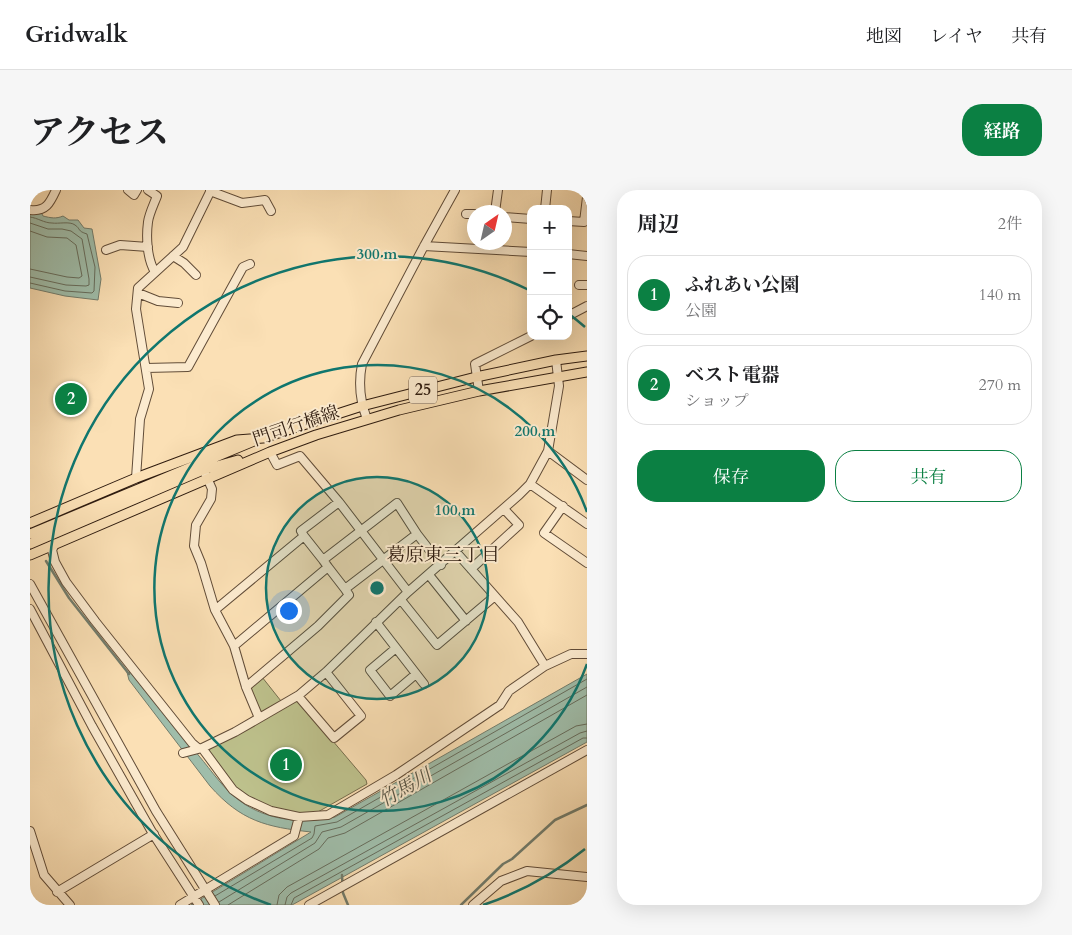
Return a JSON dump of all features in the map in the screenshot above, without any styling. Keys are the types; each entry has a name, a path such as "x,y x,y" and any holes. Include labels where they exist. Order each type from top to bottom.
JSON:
{"main road":[{"name":"門司行橋線","path":"30,523 136,478 200,462 237,440 263,438 362,406 476,377 556,360 587,356"},
{"name":"門司行橋線","path":"30,554 270,452 316,435 368,419 479,391 587,372"},
{"path":"30,544 200,462 270,452"},
{"path":"30,534 116,503"}],"street":[{"path":"30,210 42,210 48,206 56,190"},
{"path":"128,190 134,195 137,190"},
{"path":"148,190 157,196 148,221 148,247 151,265 155,272"},
{"path":"136,478 140,419 149,389 136,309 138,288 183,247 210,190 242,203 265,200 271,211"},
{"path":"368,419 362,406 359,381 362,364 424,246 456,190"},
{"path":"496,205 498,190"},
{"path":"545,205 547,190"},
{"path":"572,222 584,222 587,197"},
{"path":"512,218 527,219"},
{"path":"106,250 120,246 148,247"},
{"path":"424,246 527,252"},
{"path":"572,254 587,256"},
{"path":"173,256 184,263 196,275"},
{"path":"146,368 188,367 243,267 250,264"},
{"path":"138,293 158,301 178,303"},
{"path":"572,314 587,306"},
{"path":"479,391 475,364 527,338"},
{"path":"183,753 235,732 298,696 326,672 408,592 456,552 530,484 548,451 558,386 556,360"},
{"path":"548,451 587,480"},
{"path":"270,452 277,465 300,456 339,502 408,592"},
{"path":"200,462 212,489 211,499 196,525 194,546 201,563 214,610 234,646 246,687 259,718"},
{"path":"530,484 587,524"},
{"path":"246,687 318,626 349,595 301,531 339,502"},
{"path":"234,646 362,531 397,503 417,534 441,565"},
{"path":"563,506 544,533 587,563"},
{"path":"471,568 519,524 504,509"},
{"path":"345,589 417,534"},
{"path":"214,610 304,536"},
{"path":"54,544 52,550 54,562 66,582 192,743 233,790 248,800 272,811 299,817 328,815 396,775 500,705 509,690 545,666 571,654 587,654"},
{"path":"456,552 518,622 545,666"},
{"path":"430,575 466,621"},
{"path":"30,584 156,811 215,905"},
{"path":"401,600 437,645 495,596"},
{"path":"30,609 92,726 154,834 196,900"},
{"path":"376,622 424,684"},
{"path":"396,648 370,670 390,696 416,674"},
{"path":"298,696 334,738 361,716 326,672"},
{"path":"309,905 587,750"},
{"path":"180,905 196,900 206,891 294,836 299,817"},
{"path":"30,831 44,875 70,905"},
{"path":"58,892 154,834"},
{"path":"473,905 501,881 527,871 587,877"}],"green space":[{"path":"262,677 281,701 260,713 250,686"},
{"path":"295,699 298,700 366,780 367,784 316,813 301,814 272,809 256,802 236,790 207,750"}],"water":[{"path":"30,212 41,212 43,216 49,217 63,216 69,220 78,220 84,228 92,229 101,279 98,300 65,296 30,288"},
{"name":"竹馬川","path":"127,672 132,673 229,792 251,808 274,817 286,819 311,820 335,817 587,674 587,742 292,905 191,905 311,832 281,828 255,820 244,815 221,798 129,680"}],"waterway":[{"path":"46,561 69,598 129,674"},
{"path":"461,905 503,864 512,859 555,820 587,805"},
{"path":"342,875 343,893 348,905"}],"place":[{"name":"ベスト電器","path":"71,399"},
{"name":"ふれあい公園","path":"286,765"}],"district":[{"name":"葛原東三丁目","path":"443,555"}]}
